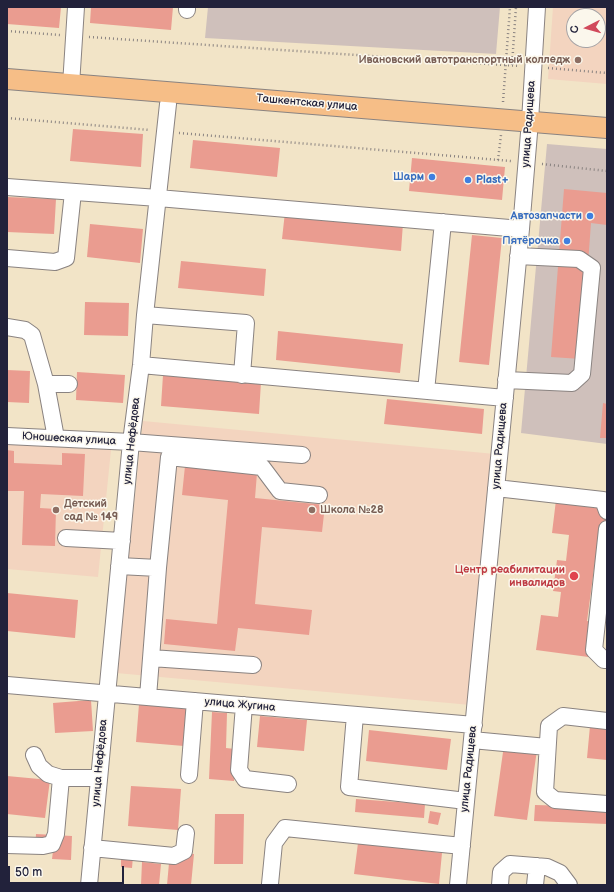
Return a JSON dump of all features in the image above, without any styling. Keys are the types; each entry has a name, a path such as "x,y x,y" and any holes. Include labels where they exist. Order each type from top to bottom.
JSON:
{"main road":[{"name":"Ташкентская улица","path":"7,79 70,91"},
{"name":"Ташкентская улица","path":"7,92 70,91 529,127 607,128"},
{"name":"Ташкентская улица","path":"529,127 607,140"}],"street":[{"path":"70,91 76,7"},
{"name":"улица Радищева","path":"458,885 527,163 537,7"},
{"name":"улица Нефёдова","path":"89,885 131,442 141,366 168,98"},
{"path":"7,187 158,198 521,229"},
{"path":"7,258 55,262 66,258 73,192"},
{"path":"426,391 443,222"},
{"path":"506,380 572,383 582,374 583,367 592,268 579,259 518,256"},
{"path":"145,315 246,323 242,375"},
{"path":"7,327 26,330 32,335 46,384 56,438"},
{"path":"141,366 505,398"},
{"path":"46,384 69,384"},
{"name":"Юношеская улица","path":"7,436 131,442 302,456"},
{"path":"148,697 158,568 169,457 262,467 280,491 319,495"},
{"path":"496,488 603,500 607,511"},
{"path":"607,529 594,650 604,660 607,660"},
{"path":"66,538 122,541"},
{"path":"119,566 158,568"},
{"path":"151,658 254,665"},
{"name":"улица Жугина","path":"7,685 355,715 473,733 547,747"},
{"path":"189,775 195,701"},
{"path":"244,705 239,770 245,779 288,784"},
{"path":"355,715 349,788 466,801"},
{"path":"607,721 563,716 549,726 545,792 555,800 607,804"},
{"path":"34,755 39,766 48,774 61,778 99,778"},
{"path":"7,845 43,846 52,844 56,834 61,778"},
{"path":"270,884 274,843 285,828 462,846"},
{"path":"92,848 174,856 184,851 186,833"},
{"path":"500,885 501,872 510,864 547,866 560,873 569,885"},
{"path":"535,885 537,866"}],"path":[{"path":"498,160 502,125 510,7"},
{"path":"512,66 516,7"},
{"path":"7,31 607,73"},
{"path":"7,118 498,160 607,171"}],"shaded area":[{"path":"208,7 500,7 496,54 205,38"},
{"name":"Ивановский автотранспортный колледж","path":"553,7 607,7 607,84 548,79"},
{"path":"547,144 607,149 607,444 521,433"},
{"name":"Школа №28","path":"143,421 495,454 471,705 116,673"},
{"name":"Детский сад № 149","path":"7,444 111,450 98,577 7,569"}],"building":[{"path":"7,7 61,7 59,28 7,24"},
{"path":"91,7 173,7 171,30 90,23"},
{"path":"73,129 143,134 141,167 70,161"},
{"path":"193,140 280,148 277,177 190,168"},
{"path":"412,158 505,167 502,200 409,191"},
{"path":"564,189 607,193 607,225 591,223 581,359 551,357"},
{"path":"7,197 56,199 54,234 7,232"},
{"path":"285,212 403,223 401,251 282,239"},
{"path":"90,224 143,229 140,263 87,257"},
{"path":"472,235 502,238 489,365 459,362"},
{"path":"181,261 266,269 264,296 178,288"},
{"path":"85,302 129,303 128,336 84,335"},
{"path":"278,331 403,344 400,373 276,360"},
{"path":"7,370 30,371 29,403 7,402"},
{"path":"77,372 125,375 123,403 76,400"},
{"path":"163,375 261,382 259,414 161,406"},
{"path":"387,399 484,409 482,434 384,424"},
{"path":"603,403 607,404 607,438 600,438"},
{"path":"7,450 14,451 14,463 62,465 62,453 85,454 83,496 41,494 40,508 56,509 55,546 22,545 24,491 7,491"},
{"path":"185,466 257,473 255,498 325,505 322,532 262,527 255,604 312,610 309,635 238,628 235,651 164,644 166,619 217,624 228,500 182,495"},
{"name":"Центр реабилитации инвалидов","path":"556,500 607,507 607,540 598,539 587,621 600,623 596,658 536,650 541,615 558,617 561,592 553,591 557,560 566,561 569,535 552,533"},
{"path":"7,593 78,600 75,638 7,631"},
{"path":"91,700 93,731 55,733 53,703"},
{"path":"139,704 188,708 184,746 136,742"},
{"path":"212,712 227,713 226,748 235,749 234,781 209,779"},
{"path":"260,716 307,720 304,751 257,747"},
{"path":"590,726 607,728 607,760 587,758"},
{"path":"369,730 451,739 447,770 366,761"},
{"path":"504,745 537,750 527,820 494,816"},
{"path":"7,776 50,780 45,818 7,814"},
{"path":"131,786 181,789 178,830 128,826"},
{"path":"356,799 425,804 424,818 355,812"},
{"path":"535,805 607,807 607,824 534,821"},
{"path":"430,811 441,813 438,825 428,823"},
{"path":"215,814 244,814 243,864 214,864"},
{"path":"36,834 72,836 71,860 52,859 53,851 35,850"},
{"path":"358,843 442,853 439,884 354,874"},
{"path":"170,852 194,854 191,885 167,885"},
{"path":"121,855 133,856 132,868 121,867"},
{"path":"142,862 161,864 159,885 141,885"}],"place":[{"name":"Ивановский автотранспортный колледж","path":"578,60"},
{"name":"Шарм","path":"432,177"},
{"name":"Plast+","path":"468,180"},
{"name":"Автозапчасти","path":"590,216"},
{"name":"Пятёрочка","path":"567,241"},
{"name":"Детский сад № 149","path":"56,510"},
{"name":"Школа №28","path":"312,510"},
{"name":"Центр реабилитации инвалидов","path":"574,576"}]}
